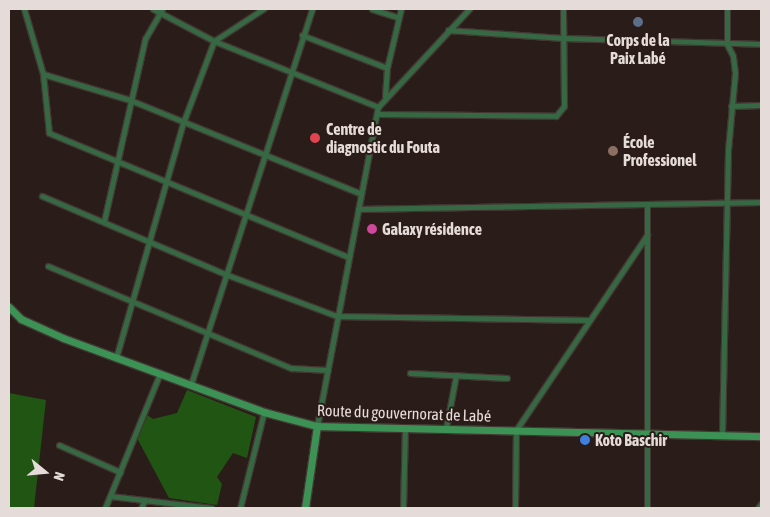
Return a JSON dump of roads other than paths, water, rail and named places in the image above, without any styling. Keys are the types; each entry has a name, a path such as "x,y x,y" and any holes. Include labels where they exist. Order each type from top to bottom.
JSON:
{"street":[{"path":"24,9 43,74 49,133 116,164 348,257"},
{"path":"116,358 183,123 214,41 263,9"},
{"path":"191,384 302,35 312,9"},
{"path":"372,9 399,18"},
{"path":"385,97 387,68 402,9"},
{"path":"305,508 317,426 337,316 378,107 385,97 469,9"},
{"path":"377,114 556,116 564,106 563,9"},
{"path":"722,436 731,106 736,73 734,56 727,44 727,9"},
{"path":"104,221 145,39 158,10 214,41 378,107"},
{"path":"448,30 563,38 761,44"},
{"path":"302,35 387,68"},
{"path":"43,74 130,100 361,194"},
{"path":"731,106 761,105"},
{"path":"42,196 225,274 337,316 588,320"},
{"path":"358,209 761,202"},
{"path":"646,508 647,204"},
{"path":"515,508 516,430 588,320 647,235"},
{"path":"48,266 132,301 206,335 291,368 328,370"},
{"name":"Route du gouvernorat de Labé","path":"9,307 21,319 116,358 264,412 317,426 761,436"},
{"path":"105,508 160,373"},
{"path":"410,373 507,378"},
{"path":"446,428 456,375"},
{"path":"240,508 264,412"},
{"path":"403,508 405,427"},
{"path":"59,445 120,472"},
{"path":"110,496 211,508"},
{"path":"141,508 145,500"},
{"path":"758,508 761,504"}],"place":[{"name":"Corps de la Paix Labé","path":"638,22"},
{"name":"Centre de diagnostic du Fouta","path":"315,138"},
{"name":"École Professionel","path":"613,151"},
{"name":"Galaxy résidence","path":"372,229"},
{"name":"Koto Baschir","path":"585,440"}]}
